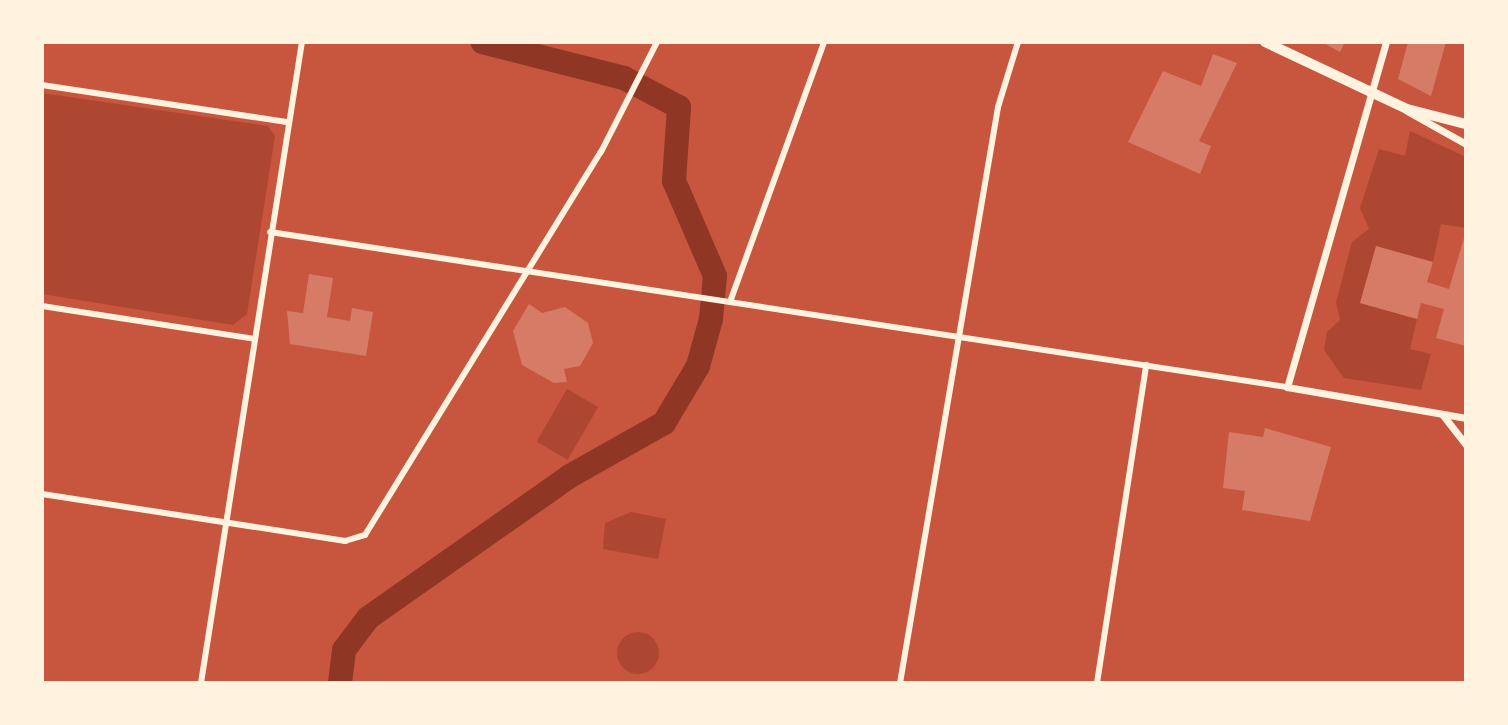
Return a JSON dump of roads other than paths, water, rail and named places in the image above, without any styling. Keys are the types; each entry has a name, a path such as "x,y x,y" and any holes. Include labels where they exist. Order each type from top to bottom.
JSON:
{"highway":[{"path":"1265,42 1395,103 1466,124"}],"street":[{"path":"201,683 302,42"},
{"path":"42,494 345,541 368,531 634,93 657,42"},
{"path":"726,301 824,42"},
{"path":"900,683 962,337 998,107 1018,42"},
{"path":"1287,387 1386,42"},
{"path":"42,85 288,122"},
{"path":"1395,103 1466,144"},
{"path":"270,232 1146,365 1466,418"},
{"path":"42,306 254,339"},
{"path":"1097,683 1146,365"},
{"path":"1441,412 1466,445"}],"waterway":[{"path":"340,683 344,650 368,618 570,476 664,423 698,366 711,319 715,276 674,181 679,107 624,78 482,42"}]}
